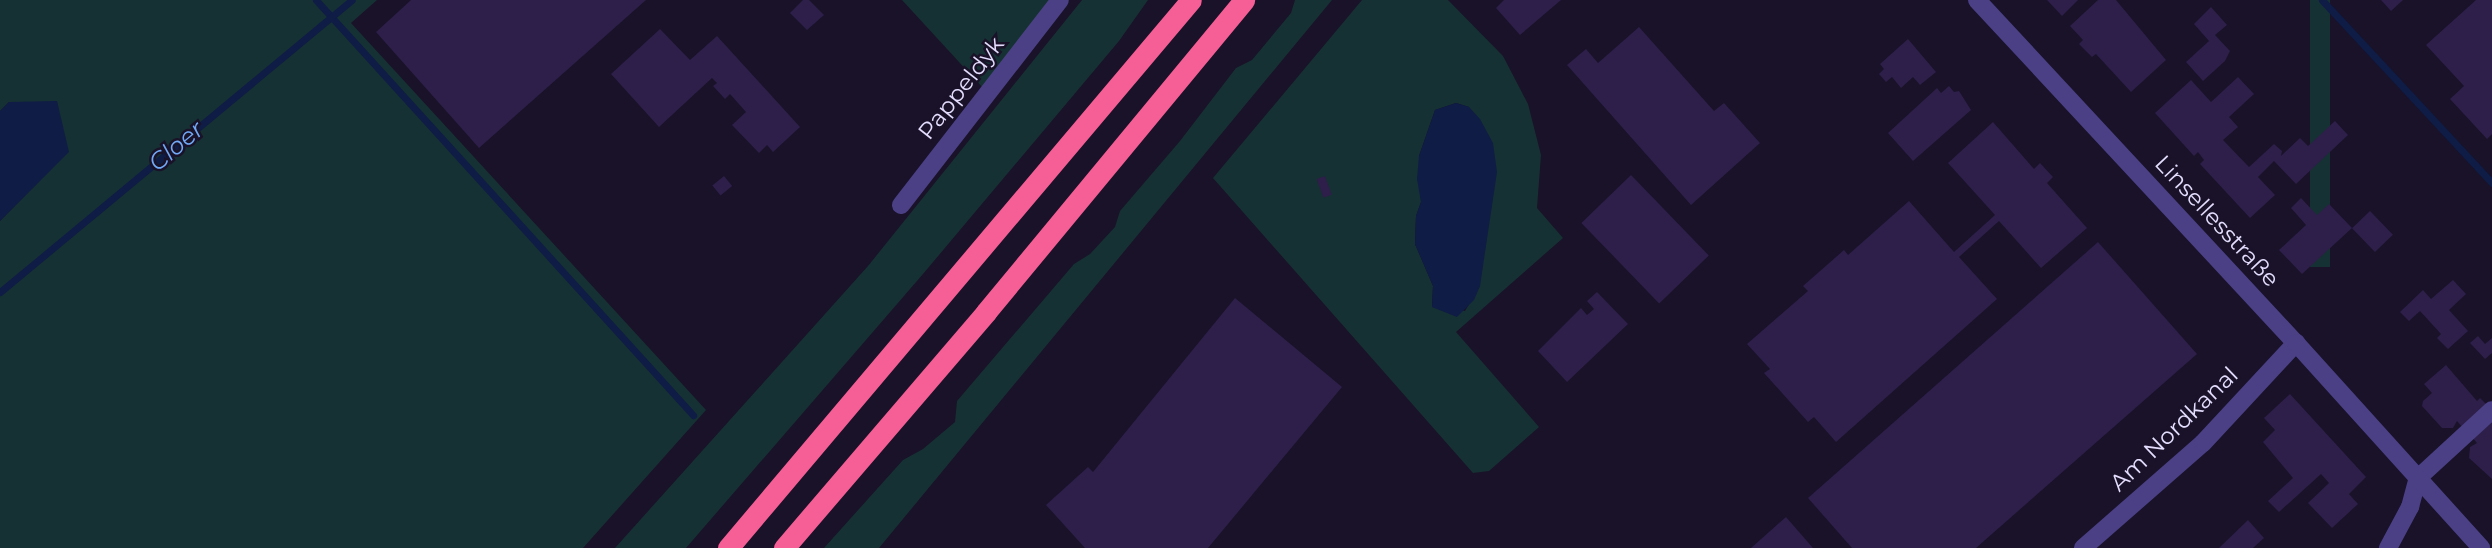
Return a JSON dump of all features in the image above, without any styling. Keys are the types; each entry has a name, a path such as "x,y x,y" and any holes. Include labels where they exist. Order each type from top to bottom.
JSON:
{"highway":[{"path":"728,548 1191,0"},
{"path":"784,548 986,312 1244,0"}],"street":[{"name":"Pappeldyk","path":"901,205 1060,0"},
{"name":"Linsellesstraße","path":"1977,0 2296,343 2481,548"},
{"name":"Am Nordkanal","path":"2083,548 2203,443 2296,343"},
{"path":"2388,548 2410,507 2418,478 2492,410"}],"green space":[{"path":"0,0 377,0 351,23 706,410 583,548 0,548 0,221 68,152 9,102 0,111"},
{"path":"902,0 1053,0 982,87"},
{"path":"1082,0 1148,0 1119,41 923,274 686,548 615,548 868,266"},
{"path":"1295,0 1332,0 879,548 824,548 903,460 923,449 955,422 957,401 1074,264 1090,254 1115,227 1120,211 1180,141 1236,68 1252,60 1291,13"},
{"path":"1362,0 1448,0 1503,56 1528,104 1541,155 1537,208 1563,238 1456,332 1539,427 1489,471 1473,473 1213,178","holes":["1456,103 1469,107 1480,286 1465,311 1432,307 1433,286 1415,244 1416,216 1421,202 1419,156 1435,110"]},
{"path":"2310,0 2330,0 2330,267 2310,267"}],"water":[{"path":"57,101 69,152 0,221 0,111 9,102"},
{"path":"1456,103 1469,107 1480,119 1493,143 1497,172 1480,286 1474,300 1457,317 1432,307 1433,286 1415,244 1416,216 1421,202 1417,179 1419,156 1435,110"}],"building":[{"path":"411,0 646,0 479,148 376,32"},
{"path":"803,0 809,0 824,15 807,30 790,13"},
{"path":"1504,0 1561,0 1520,35 1496,8"},
{"path":"2047,0 2078,0 2062,16"},
{"path":"2098,0 2116,0 2166,60 2131,92 2096,54 2092,57 2079,44 2083,40 2070,26"},
{"path":"2381,0 2403,0 2391,11"},
{"path":"2476,0 2492,0 2492,134 2487,139 2450,99 2464,86 2426,45"},
{"path":"2211,7 2227,25 2215,35 2230,51 2225,61 2203,81 2186,62 2209,41 2194,24"},
{"path":"1639,27 1714,111 1724,103 1760,143 1691,205 1567,65 1586,49 1598,63"},
{"path":"660,29 690,60 717,36 800,127 773,152 767,145 759,153 732,125 746,112 730,94 725,99 713,86 717,83 712,78 659,127 611,74"},
{"path":"1908,39 1936,72 1920,85 1913,77 1901,88 1892,77 1886,82 1879,74 1884,69 1880,64"},
{"path":"2238,77 2254,94 2229,117 2238,127 2223,140 2249,167 2274,144 2282,151 2281,156 2300,138 2308,146 2335,121 2348,135 2296,184 2274,161 2258,177 2275,195 2250,218 2200,164 2204,160 2198,152 2194,156 2155,113 2191,80 2211,102"},
{"path":"1949,86 1954,92 1959,91 1971,110 1913,161 1888,133 1937,88 1941,93"},
{"path":"1993,122 2034,169 2040,163 2053,177 2047,183 2087,228 2041,268 1999,221 1959,257 1997,299 1836,442 1814,417 1808,422 1764,373 1770,369 1747,344 1808,291 1803,286 1844,250 1848,255 1909,201 1954,252 1995,215 1948,163"},
{"path":"1631,175 1709,256 1659,303 1581,223"},
{"path":"724,176 732,186 721,196 712,185"},
{"path":"1325,176 1332,195 1323,198 1317,179"},
{"path":"2301,198 2317,215 2329,204 2352,228 2302,274 2279,250 2306,225 2291,208"},
{"path":"2370,211 2393,235 2375,252 2352,228"},
{"path":"2098,242 2197,354 1976,548 1852,548 1808,498"},
{"path":"2453,280 2466,294 2449,310 2468,331 2448,349 2437,338 2441,334 2420,311 2409,321 2400,312 2423,290 2431,299"},
{"path":"1597,292 1628,324 1567,382 1538,351 1581,308 1587,315 1594,309 1587,301"},
{"path":"1235,298 1342,387 1208,548 1085,548 1046,505 1088,467 1093,472"},
{"path":"2478,336 2485,344 2492,338 2492,353 2485,359 2470,343"},
{"path":"2446,365 2477,401 2480,398 2488,406 2463,428 2457,421 2453,428 2442,428 2422,406 2423,401 2432,393 2424,384"},
{"path":"2290,394 2366,477 2349,494 2358,504 2332,528 2308,503 2329,483 2321,474 2279,512 2268,501 2293,478 2263,442 2275,430 2264,418"},
{"path":"2492,417 2492,479 2469,458 2470,447 2477,443 2471,436"},
{"path":"1786,517 1813,548 1751,548"},
{"path":"2248,520 2264,538 2253,548 2219,548"}],"waterway":[{"path":"316,0 693,415"},
{"name":"Cloer","path":"0,292 352,0"},
{"path":"2322,0 2492,183"}]}
